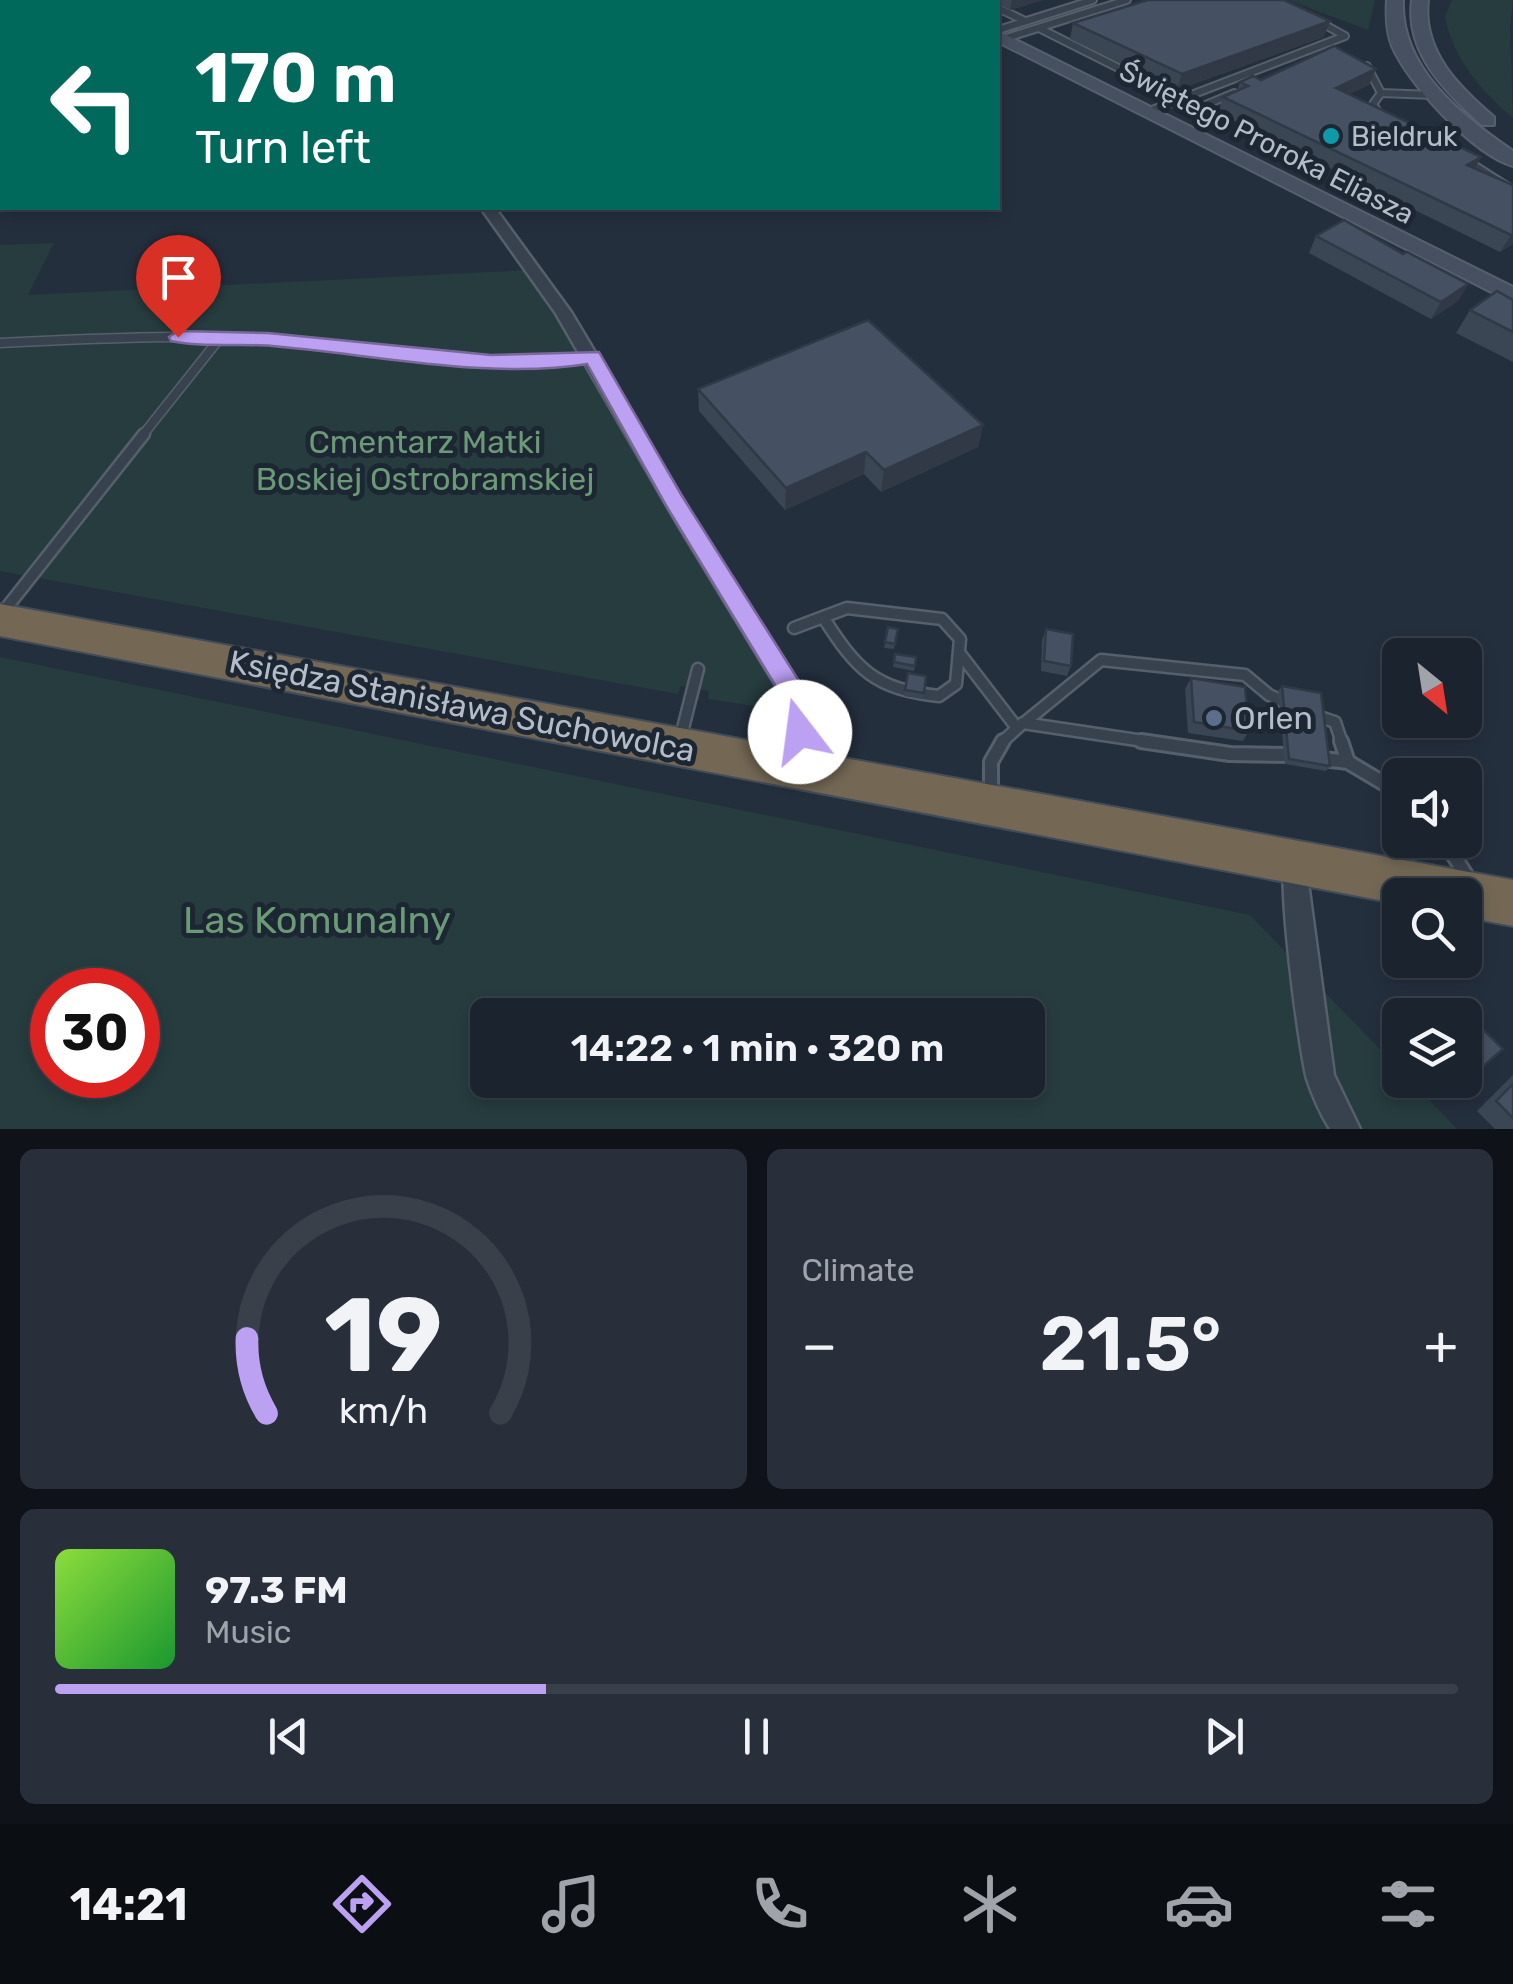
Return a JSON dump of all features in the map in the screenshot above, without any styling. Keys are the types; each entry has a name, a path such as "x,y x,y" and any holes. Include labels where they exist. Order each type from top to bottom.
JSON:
{"highway":[{"name":"Księdza Stanisława Suchowolca","path":"0,618 1496,900"}],"main road":[{"path":"1395,0 1393,21 1406,55 1435,94 1465,124 1513,160"},
{"path":"1420,0 1420,37 1434,62 1483,117 1513,140"},
{"name":"Świętego Proroka Eliasza","path":"1000,35 1513,296"}],"street":[{"path":"490,210 534,264 592,356 674,502 797,700 802,723 796,768"},
{"path":"1295,861 1296,900 1320,1075 1329,1101 1346,1129"}],"lane":[{"path":"1000,35 1026,22 1093,0"},
{"path":"1000,35 1039,28 1127,0"},
{"path":"1000,9 1026,22"},
{"path":"1146,112 1345,36 1319,22"},
{"path":"1039,28 1180,99"},
{"path":"1352,60 1373,71 1381,93"},
{"path":"1203,106 1238,92"},
{"path":"1381,93 1435,94"},
{"path":"1381,93 1373,104 1378,114 1390,120"},
{"path":"1454,152 1513,190"},
{"path":"0,618 220,338"},
{"path":"0,343 220,338 491,361 559,362 592,356"},
{"path":"794,628 822,617 846,608 942,620 956,627 962,638 956,684 940,696 892,689 870,680 849,658 822,617"},
{"path":"961,655 1020,726 1230,754 1268,752 1348,762 1382,782"},
{"path":"991,802 988,762 994,747 1101,660 1245,675 1270,696 1334,722 1348,762"},
{"path":"678,746 698,669"},
{"path":"1460,858 1496,900"}],"green space":[{"path":"1288,0 1375,0 1368,30"},
{"path":"1452,0 1513,0 1513,118 1480,85 1454,46 1445,17"},
{"name":"Cmentarz Matki Boskiej Ostrobramskiej","path":"54,243 28,295 528,270 783,700 780,710 708,699 709,691 681,686 678,694 0,571 0,245"},
{"name":"Las Komunalny","path":"0,657 1250,915 1382,1051 1382,1098 1427,1098 1457,1129 0,1129"}],"building":[{"path":"1148,0 1284,0 1330,21 1182,74 1073,23"},
{"name":"Bieldruk","path":"1334,46 1376,69 1336,88 1481,157 1467,165 1513,185 1513,234 1223,97 1248,86 1240,82 1253,76 1261,80"},
{"path":"1344,220 1403,254 1407,252 1468,284 1441,302 1316,236"},
{"path":"1497,291 1513,300 1513,332 1470,310"},
{"path":"868,320 983,425 884,470 866,452 786,488 698,389"},
{"path":"888,627 898,629 895,644 885,642"},
{"path":"1046,629 1073,634 1071,666 1044,661"},
{"path":"895,654 916,657 915,666 894,662"},
{"path":"908,673 926,676 924,693 905,690"},
{"name":"Orlen","path":"1191,678 1245,687 1249,731 1194,722"},
{"path":"1282,686 1321,693 1330,766 1289,759"},
{"path":"1482,1029 1503,1049 1482,1067"},
{"path":"1513,1084 1513,1118 1496,1101"}],"place":[{"name":"Bieldruk","path":"1331,136"},
{"name":"Orlen","path":"1214,718"}],"route":[{"path":"178,337 268,339 491,361 559,362 592,356 674,502 797,700 802,714 800,732"}]}
